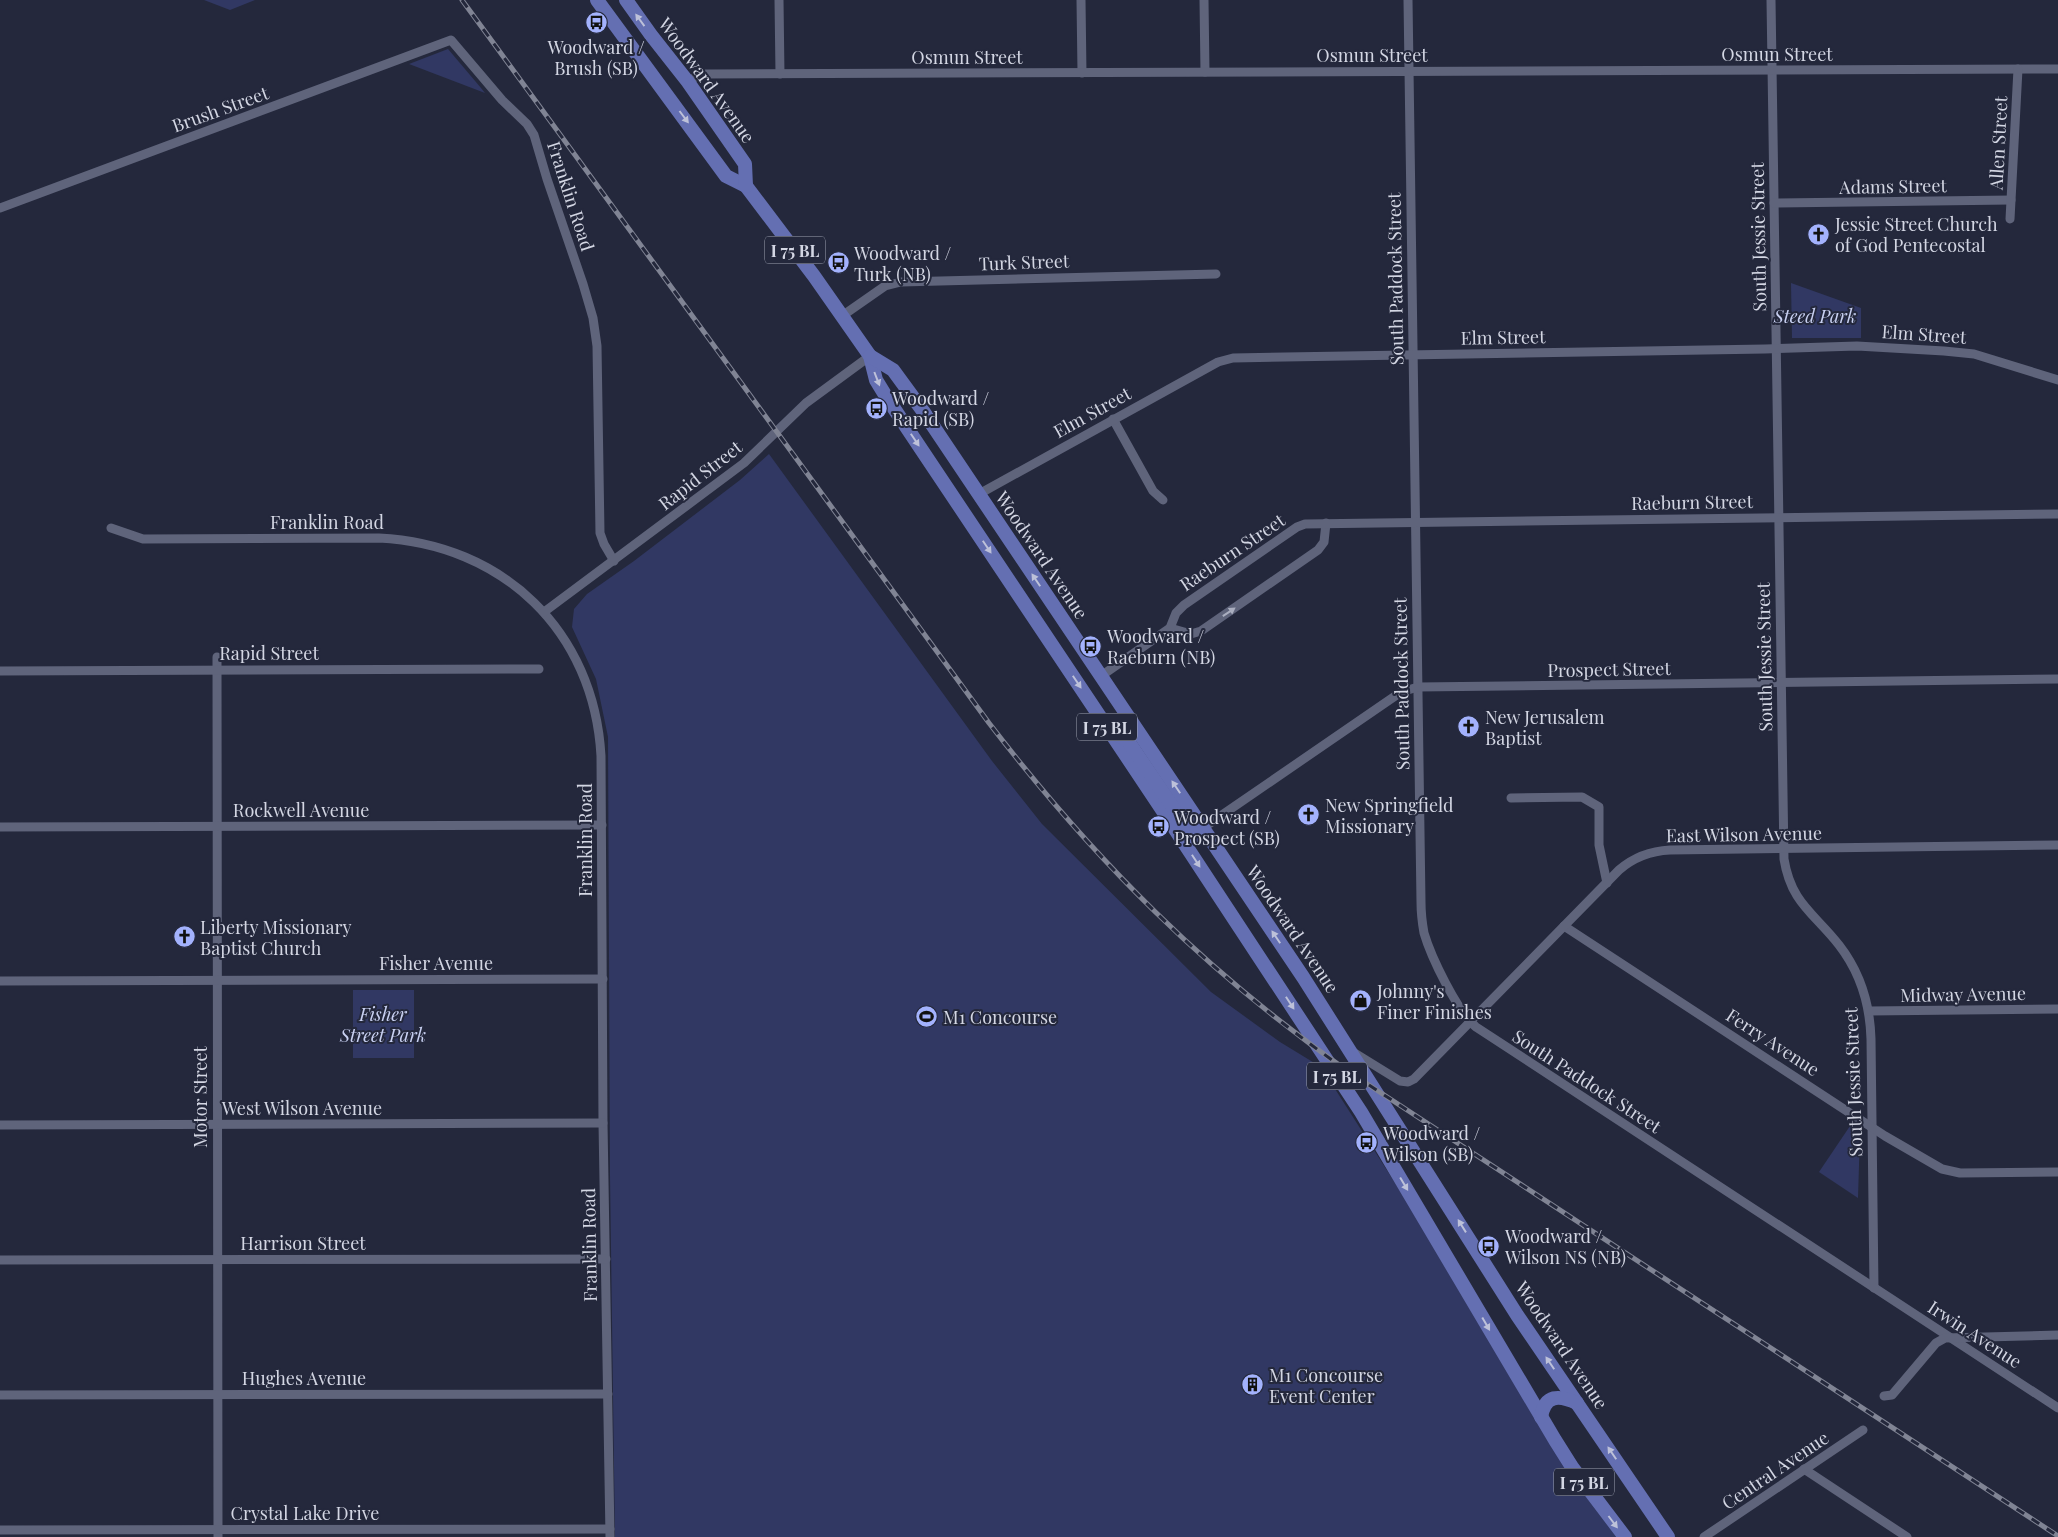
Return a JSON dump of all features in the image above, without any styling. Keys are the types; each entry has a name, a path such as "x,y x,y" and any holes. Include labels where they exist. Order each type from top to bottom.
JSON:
{"main road":[{"name":"Woodward Avenue","path":"598,0 726,176 746,186 870,356 876,380 1361,1112 1572,1467 1625,1537"},
{"name":"Woodward Avenue","path":"626,0 688,82 745,164 746,186"},
{"name":"Woodward Avenue","path":"870,356 893,370 1101,676 1352,1052 1517,1315 1668,1537"},
{"path":"1034,618 1037,611 1047,611 1088,673 1101,676"},
{"path":"1109,730 1128,741 1194,838 1198,839 1202,836 1203,828"},
{"path":"1541,1417 1543,1407 1551,1399 1564,1397 1577,1403"}],"street":[{"path":"779,0 780,74"},
{"path":"1080,0 1082,73"},
{"path":"1204,0 1204,72"},
{"name":"South Paddock Street","path":"1408,0 1421,902 1423,924 1430,948 1452,995 1470,1022 1874,1288"},
{"name":"South Jessie Street","path":"1771,0 1783,849 1786,872 1796,896 1847,956 1861,983 1869,1011 1871,1032 1874,1288"},
{"name":"Franklin Road","path":"451,40 502,100 527,124 534,135 583,284 592,318 598,360 600,527 604,544 614,561"},
{"name":"Brush Street","path":"0,208 451,40"},
{"name":"Allen Street","path":"2010,219 2018,69"},
{"name":"Osmun Street","path":"688,82 697,76 705,74 2058,69"},
{"name":"Adams Street","path":"1774,203 2011,200"},
{"name":"Turk Street","path":"842,316 885,286 901,282 1216,274"},
{"name":"Elm Street","path":"978,494 1113,419 1227,359 1857,346 1944,351 1981,356 2058,380"},
{"name":"Rapid Street","path":"544,612 744,463 806,403 870,356"},
{"path":"1113,419 1153,491 1162,500"},
{"name":"Raeburn Street","path":"1101,676 1170,628 1174,616 1181,607 1289,532 1305,524 2058,514"},
{"path":"1170,628 1192,634 1201,631 1318,550 1324,542 1326,523"},
{"name":"Franklin Road","path":"111,528 143,539 379,538 415,542 450,550 482,564 513,584 544,612 575,656 594,705 600,745 610,1533"},
{"name":"Motor Street","path":"217,657 218,1533"},
{"name":"Rapid Street","path":"0,670 539,669"},
{"name":"Prospect Street","path":"1203,828 1401,692 1418,687 2058,679"},
{"path":"1511,798 1582,796 1599,807 1599,845 1608,882"},
{"name":"Rockwell Avenue","path":"0,826 602,825"},
{"name":"East Wilson Avenue","path":"1352,1052 1400,1081 1408,1082 1414,1079 1608,882 1631,861 1656,851 2058,845"},
{"name":"Ferry Avenue","path":"1564,926 1872,1127 1948,1172 2058,1172"},
{"name":"Fisher Avenue","path":"0,981 603,979"},
{"name":"Midway Avenue","path":"1869,1011 2058,1009"},
{"name":"West Wilson Avenue","path":"0,1125 604,1123"},
{"name":"Harrison Street","path":"0,1260 606,1259"},
{"name":"Irwin Avenue","path":"1874,1288 2058,1408"},
{"path":"1884,1396 1892,1396 1936,1342 1942,1339 1950,1337 2058,1336"},
{"name":"Hughes Avenue","path":"0,1395 608,1394"},
{"name":"Central Avenue","path":"1704,1537 1863,1430"},
{"path":"1804,1470 1907,1537"},
{"name":"Crystal Lake Drive","path":"0,1530 218,1533 610,1533"}],"green space":[{"path":"204,0 255,0 230,10"},
{"path":"448,49 481,88 485,93 409,64"},
{"name":"Steed Park","path":"1791,283 1861,308 1861,338 1792,338"},
{"name":"M1 Concourse","path":"769,454 992,761 1042,824 1211,992 1280,1042 1321,1067 1517,1374 1604,1502 1622,1537 615,1537 610,1176 608,737 596,679 572,627 574,609 587,594 634,561 740,480"},
{"name":"Fisher Street Park","path":"353,990 414,990 414,1058 353,1058"},
{"path":"1850,1126 1860,1132 1858,1198 1819,1172"}],"railway":[{"path":"462,0 989,723 1070,822 1155,912 1247,995 1349,1072 2058,1536"}],"place":[{"name":"Woodward / Brush (SB)","path":"596,22"},
{"name":"Jessie Street Church of God Pentecostal","path":"1819,234"},
{"name":"Woodward / Turk (NB)","path":"838,263"},
{"name":"Woodward / Rapid (SB)","path":"876,408"},
{"name":"Woodward / Raeburn (NB)","path":"1091,646"},
{"name":"New Jerusalem Baptist","path":"1469,727"},
{"name":"New Springfield Missionary","path":"1309,815"},
{"name":"Woodward / Prospect (SB)","path":"1158,827"},
{"name":"Liberty Missionary Baptist Church","path":"184,937"},
{"name":"Johnny's Finer Finishes","path":"1361,1001"},
{"name":"M1 Concourse","path":"927,1017"},
{"name":"Woodward / Wilson (SB)","path":"1367,1143"},
{"name":"Woodward / Wilson NS (NB)","path":"1489,1246"},
{"name":"M1 Concourse Event Center","path":"1253,1385"}]}
